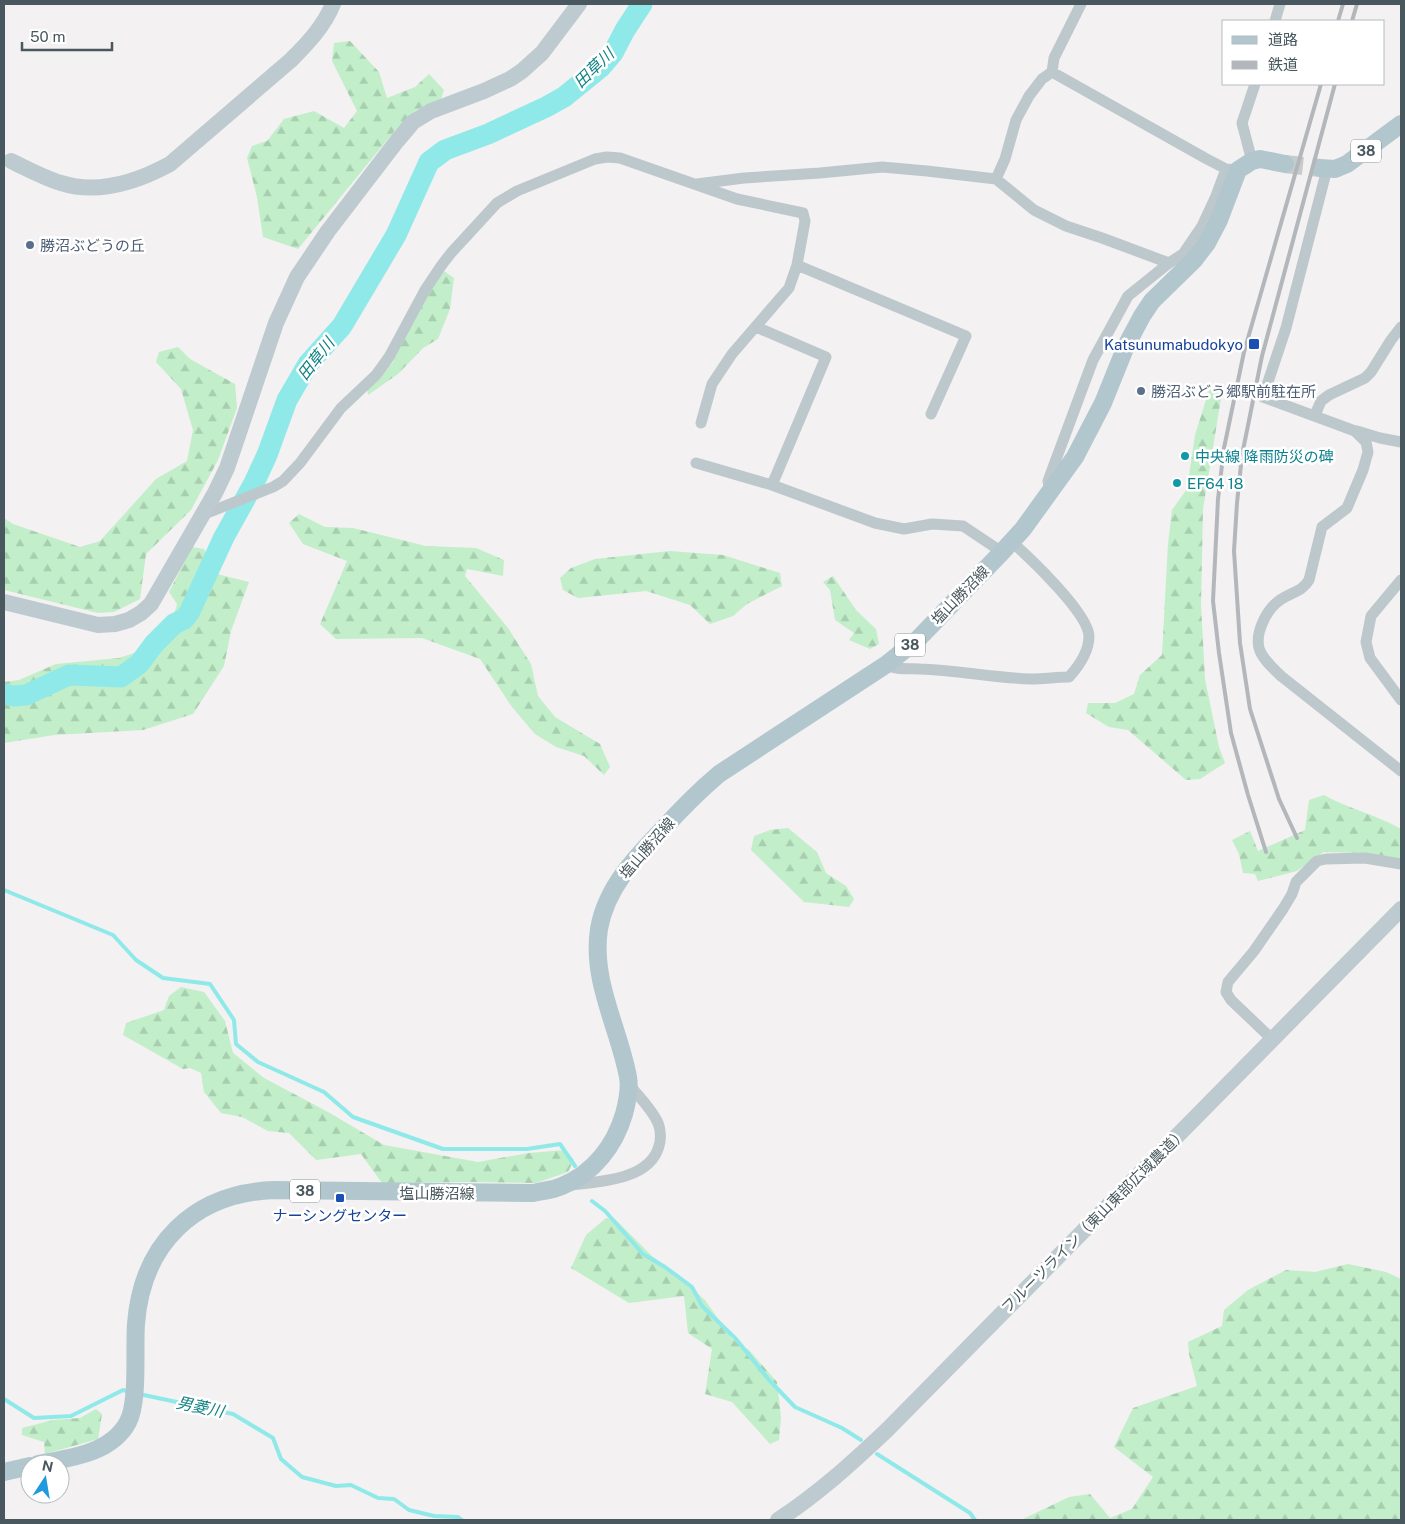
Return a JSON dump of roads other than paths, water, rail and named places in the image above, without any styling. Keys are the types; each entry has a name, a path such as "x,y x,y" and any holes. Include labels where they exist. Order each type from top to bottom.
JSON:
{"main road":[{"name":"38","path":"1323,168 1335,169 1347,164 1401,124"},
{"path":"1239,167 1260,160 1285,164"},
{"name":"塩山勝沼線","path":"70,1458 85,1455 104,1446 119,1434 128,1422 133,1409 136,1324 140,1296 148,1272 166,1240 186,1220 220,1200 257,1191 274,1190 533,1193 564,1186 580,1176 600,1159 612,1145 620,1128 626,1105 628,1083 624,1057 601,981 597,954 600,926 606,906 617,882 636,857 698,791 720,774 887,664 918,639 1007,547 1050,494 1075,457 1102,404 1126,346 1142,316 1152,302 1194,260 1207,243 1219,220 1239,167"},
{"path":"4,1472 20,1468"}],"street":[{"path":"11,162 62,183 85,187 103,187 129,183 151,174 170,164 291,60 321,26 333,4"},
{"path":"4,602 98,625 116,624 129,620 151,604 215,493 227,468 276,323 297,277 328,231 413,122 431,111 484,91 522,71 542,53 579,4"},
{"path":"996,179 1006,159 1016,120 1029,96 1042,79 1052,72 1054,58 1081,4"},
{"path":"1275,20 1280,4"},
{"path":"1052,72 1239,167"},
{"path":"1050,494 1048,481 1093,360 1128,296 1169,263 1184,254 1202,226 1216,196 1239,167 1242,123 1255,85"},
{"path":"202,515 273,487 283,481 300,463 341,408 376,375 389,357 401,332 441,266 497,203 517,191 595,159 607,157 620,158 736,199 803,213 805,221 797,265 789,288 732,354 712,384 701,423"},
{"path":"695,184 744,178 882,167 996,179 1034,210 1066,226 1169,263"},
{"path":"1323,168 1286,328 1262,397 1355,431 1401,442"},
{"path":"797,265 966,336 931,414"},
{"path":"756,327 826,357 772,484"},
{"path":"1314,415 1321,401 1329,395 1365,378 1400,333"},
{"path":"1355,431 1366,442 1368,452 1364,470 1347,508 1322,527 1306,586 1300,591 1281,599 1265,617 1259,637 1259,649 1266,660 1281,676 1401,771"},
{"path":"696,463 772,484 875,523 904,529 932,524 963,526 1007,547 1069,600 1080,615 1089,636 1087,648 1079,664 1069,676 1032,679 956,671 891,667 887,664"},
{"path":"1401,580 1371,616 1366,642 1370,658 1401,700"},
{"path":"1273,1040 1231,1000 1226,992 1228,982 1254,951 1283,909 1292,894 1296,882 1317,861 1326,858 1365,858 1401,864"},
{"name":"フルーツライン（東山東部広域農道）","path":"778,1520 803,1504 844,1471 886,1430 1401,909"},
{"path":"564,1186 614,1180 646,1167 657,1154 661,1140 659,1124 628,1083"}],"waterway":[{"name":"田草川","path":"4,694 14,696 26,695 69,675 121,677 139,664 154,644 174,624 184,619 189,613 224,537 254,483 267,455 287,400 308,364 342,326 396,235 429,162 445,150 488,134 564,97 601,67 613,53 642,4"},
{"path":"4,890 113,935 136,960 163,978 210,984 234,1020 236,1044 258,1062 324,1092 353,1117 443,1149 527,1149 560,1144 575,1166"},
{"path":"592,1201 605,1211 643,1254 665,1267 692,1287 702,1306 736,1339 769,1380 795,1407 842,1428 861,1440"},
{"name":"男菱川","path":"4,1399 34,1418 71,1416 123,1390 130,1392"},
{"name":"男菱川","path":"139,1394 233,1414 273,1438 281,1459 302,1477 336,1486 351,1485 378,1498 394,1499 409,1510 434,1516 458,1517 462,1520"},
{"path":"877,1454 970,1513 975,1520"}],"tunnel":[{"path":"1285,164 1320,168"}],"railway":[{"path":"1338,20 1343,4"},
{"path":"1352,20 1357,4"},
{"path":"1266,852 1231,733 1219,653 1213,601 1218,499 1224,448 1244,352 1321,85"},
{"path":"1297,838 1279,799 1250,709 1240,643 1234,551 1242,455 1262,356 1335,85"}],"place":[{"name":"勝沼ぶどうの丘","path":"30,245"},
{"name":"Katsunumabudokyo","path":"1254,344"},
{"name":"勝沼ぶどう郷駅前駐在所","path":"1141,391"},
{"name":"中央線 降雨防災の碑","path":"1185,456"},
{"name":"EF64 18","path":"1177,483"},
{"name":"ナーシングセンター","path":"340,1198"}]}
